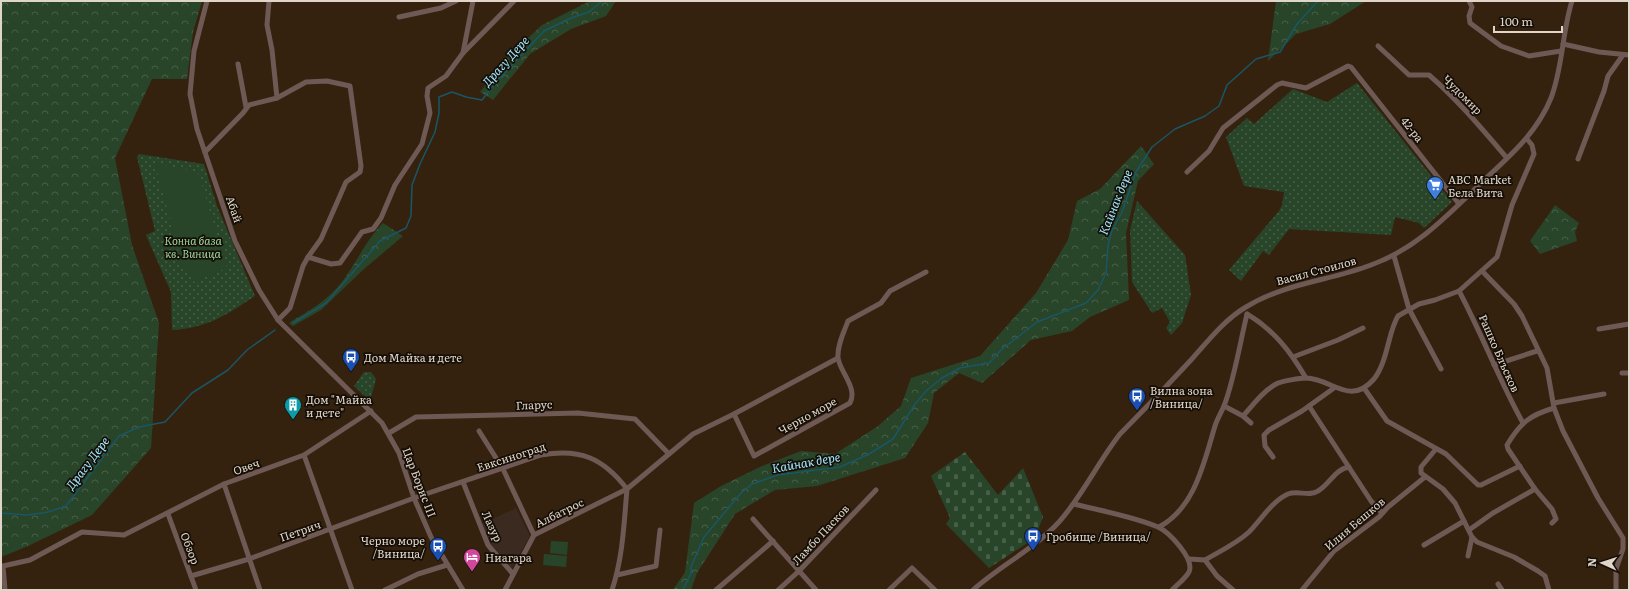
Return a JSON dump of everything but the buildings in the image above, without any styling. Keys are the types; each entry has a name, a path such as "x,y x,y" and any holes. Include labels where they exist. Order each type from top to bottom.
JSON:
{"street":[{"name":"Абай","path":"207,1 194,51 190,94 196,123 235,241 259,290 278,320 348,389"},
{"path":"269,1 266,25 272,50 277,98"},
{"path":"399,17 441,8 456,1"},
{"path":"463,53 473,1"},
{"path":"308,258 331,264 340,263 362,232 373,229 381,218 395,185 422,144 430,114 426,96 428,88 446,76 463,53 514,1"},
{"path":"1469,1 1472,7 1469,16 1470,23 1501,46 1528,56 1561,51"},
{"name":"Васил Стоилов","path":"973,590 992,573 1030,547 1058,523 1074,504 1107,451 1120,434 1223,324 1244,308 1279,290 1371,266 1394,256 1426,234 1507,158 1527,138 1540,121 1550,99 1556,84 1561,51 1572,1"},
{"path":"1563,44 1626,55"},
{"name":"Чудомир","path":"1378,46 1404,72 1414,76 1429,75 1443,87 1468,112 1507,158"},
{"path":"1578,159 1608,76 1626,55"},
{"path":"238,64 246,108"},
{"name":"42-ра","path":"1187,172 1210,151 1224,128 1277,85 1282,83 1306,88 1345,66 1351,67 1459,204"},
{"path":"205,152 249,105 277,98 306,82 327,80 350,86 361,166 360,172 346,182 321,239 303,266 290,308 278,320"},
{"path":"1243,416 1263,394 1276,384 1306,378 1344,391 1364,388 1375,378 1389,346 1396,319 1400,314 1409,309 1459,291 1496,257 1512,205 1534,154 1532,145 1527,138"},
{"path":"1394,256 1409,309 1441,370"},
{"path":"1482,271 1519,309 1537,351 1547,368 1554,406 1588,482 1624,538 1623,549 1616,569 1616,588"},
{"path":"612,590 617,575 623,545 627,489 693,434 734,414 838,358 840,342 848,321 882,303 890,291 926,272"},
{"name":"Рашко Блъсков","path":"1459,291 1472,316 1506,394 1523,423"},
{"path":"1244,308 1247,314 1264,325 1278,337 1293,356 1306,378"},
{"path":"1159,528 1176,516 1190,496 1198,478 1215,424 1224,406 1247,314"},
{"path":"1599,330 1629,324"},
{"path":"1293,356 1338,340 1363,328"},
{"path":"1494,365 1537,351"},
{"name":"Черно море","path":"734,414 754,456 850,402 852,395 851,389 838,358"},
{"path":"1622,373 1629,373"},
{"path":"1273,457 1265,446 1264,435 1269,430 1282,424 1334,388"},
{"path":"1364,388 1387,421 1446,454 1479,486 1520,466"},
{"name":"Цар Борис III","path":"348,389 371,411 389,433 399,453 414,498 431,537 463,590"},
{"path":"1552,524 1556,519 1555,513 1535,488 1508,449 1507,445 1523,423 1536,414 1554,406 1604,394"},
{"path":"1224,406 1243,416 1251,423"},
{"path":"1309,406 1371,501 1382,513"},
{"name":"Овеч","path":"5,590 3,566 30,560 82,532 124,535 168,514 224,484 304,456 371,411"},
{"name":"Гларус","path":"389,433 416,417 578,413 635,420 669,454"},
{"path":"480,432 503,469 534,535"},
{"path":"1436,449 1421,467 1421,473 1448,495 1472,537 1477,542 1514,557 1538,571 1545,576 1549,590"},
{"name":"Евксиноград","path":"414,498 541,455 560,452 571,452 593,459 617,476 627,489"},
{"path":"304,456 352,590"},
{"path":"1189,559 1205,560 1232,545 1288,494 1317,492 1326,486 1340,470 1349,467"},
{"name":"Илия Бешков","path":"1302,590 1334,551 1379,517 1425,476"},
{"name":"Лазур","path":"464,482 488,545 513,574"},
{"path":"224,484 260,590"},
{"path":"1469,530 1492,513 1535,488"},
{"name":"Албатрос","path":"505,590 534,535 627,489"},
{"name":"Ламбо Пасков","path":"778,590 799,571 876,490"},
{"name":"Петрич","path":"191,576 249,559 414,498"},
{"path":"1074,504 1159,528 1184,552 1189,559 1190,568 1188,573 1172,590"},
{"name":"Обзор","path":"168,514 196,590"},
{"path":"753,519 816,590"},
{"path":"1424,545 1464,521"},
{"path":"617,575 656,566 660,530"},
{"path":"1468,556 1472,537"},
{"path":"716,590 773,541"},
{"path":"1205,560 1217,576 1233,590"},
{"path":"385,590 418,574 447,565"},
{"path":"889,590 912,568 935,590"},
{"path":"1498,584 1502,590"}],"shaded area":[{"path":"516,508 530,536 512,568 491,544 482,524"}],"green space":[{"path":"1,1 202,1 193,32 187,79 152,79 115,158 132,245 159,323 151,448 92,515 28,546 1,557"},
{"path":"590,1 616,1 606,16 571,29 530,54 493,100 480,92 509,56 542,25"},
{"path":"1276,1 1366,1 1330,24 1296,34 1268,61"},
{"path":"1357,83 1452,202 1424,228 1419,223 1395,217 1391,235 1289,229 1269,255 1263,251 1241,281 1229,270 1279,211 1282,205 1284,192 1244,186 1226,137 1247,118 1254,124 1293,89 1327,102"},
{"path":"1141,146 1154,164 1138,181 1126,233 1129,300 1090,317 1072,331 1031,340 982,383 959,373 934,393 928,423 905,458 817,486 775,490 735,514 697,573 691,590 673,590 685,572 694,503 721,486 762,466 801,451 835,454 878,426 901,406 911,378 980,356 1036,293 1068,240 1077,201 1100,189"},
{"name":"Конна база кв. Виница","path":"139,154 204,164 217,206 255,296 216,319 196,327 172,330 171,292 146,235 155,231 137,157"},
{"path":"155,163 198,172 227,268 194,282 182,265"},
{"path":"1137,201 1185,255 1191,295 1182,323 1171,335 1166,328 1170,322 1162,308 1152,313 1132,282 1130,230"},
{"path":"1555,205 1579,223 1575,232 1577,241 1540,254 1530,241"},
{"path":"383,223 403,236 364,269 321,310 293,326 289,323 317,305 332,293 346,277 369,240"},
{"path":"364,372 371,372 376,379 370,401 354,386"},
{"path":"965,452 998,495 1023,468 1043,517 1035,538 989,568 946,524 950,518 931,476"},
{"path":"551,541 568,542 567,555 550,553"},
{"path":"544,554 567,556 566,567 543,565"}],"waterway":[{"name":"Драгу Дере","path":"293,323 326,303 380,241 406,228 411,216 412,185 435,132 439,113 439,97 452,92 466,97 482,100 495,83 544,31 571,18 589,12 602,1"},
{"name":"Кайнак дере","path":"683,590 704,537 741,493 752,484 778,475 840,467 869,454 893,439 915,404 927,390 942,378 960,368 989,363 1001,350 1037,322 1086,303 1098,290 1106,273 1108,245 1112,230 1122,212 1136,172 1152,147 1175,129 1205,116 1219,106 1227,85 1256,59 1280,52 1297,24 1318,1"},
{"name":"Драгу Дере","path":"1,513 28,515 48,512 66,506 119,436 139,427 165,422 192,393 228,370 247,350 275,330"}],"place":[{"name":"ABC Market Бела Вита","path":"1435,200"},
{"name":"Дом Майка и дете","path":"351,372"},
{"name":"Вилна зона /Виница/","path":"1137,411"},
{"name":"Дом \"Майка и дете\"","path":"293,420"},
{"name":"Гробище /Виница/","path":"1033,551"},
{"name":"Черно море /Виница/","path":"438,561"},
{"name":"Ниагара","path":"472,572"}]}
